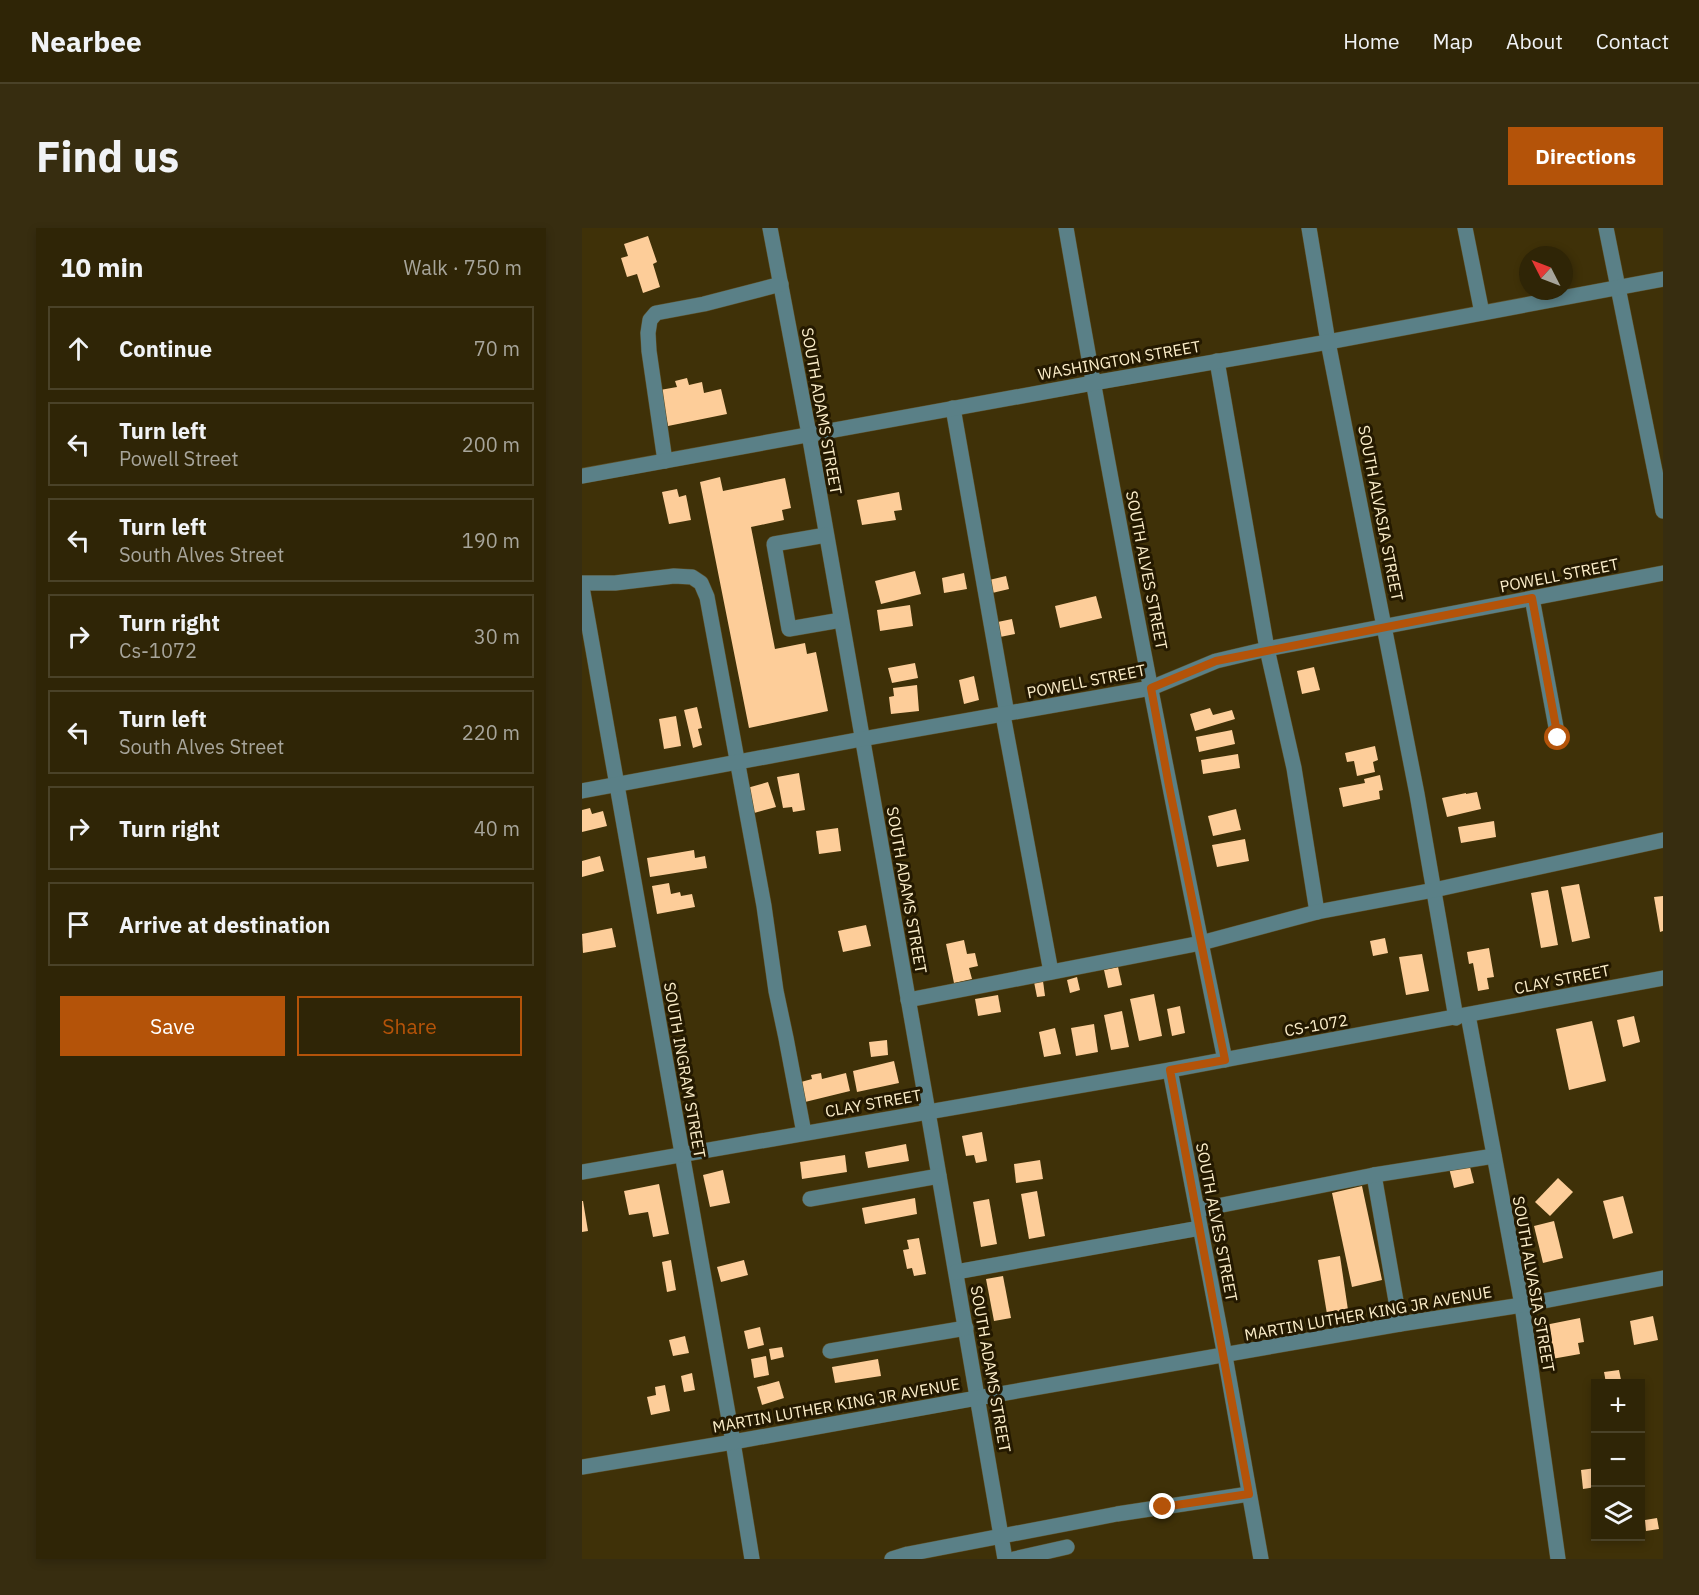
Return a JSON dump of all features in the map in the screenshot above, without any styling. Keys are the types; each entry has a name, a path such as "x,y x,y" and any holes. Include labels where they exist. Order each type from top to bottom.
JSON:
{"street":[{"name":"SOUTH ADAMS STREET","path":"770,228 809,434 1005,1559"},
{"name":"SOUTH ALVES STREET","path":"1066,228 1151,688 1225,1060"},
{"name":"SOUTH ALVASIA STREET","path":"1309,228 1328,342 1385,627 1434,890 1494,1156 1522,1305 1558,1559"},
{"path":"1464,228 1482,313"},
{"path":"1605,228 1663,511"},
{"name":"WASHINGTON STREET","path":"582,476 1328,342 1663,279"},
{"path":"665,460 649,351 650,320 656,313 704,304 781,284"},
{"path":"1217,361 1267,649 1294,768 1317,912"},
{"path":"953,408 1051,972"},
{"path":"826,535 774,544 789,629 841,620"},
{"name":"POWELL STREET","path":"582,791 1151,688 1216,661 1267,649 1663,573"},
{"path":"582,585 674,576 692,577 701,583 707,597 764,906 776,991 804,1133"},
{"name":"SOUTH INGRAM STREET","path":"582,585 752,1559"},
{"path":"1532,598 1558,738"},
{"path":"908,1000 1201,942 1317,912 1434,890 1663,840"},
{"name":"CLAY STREET","path":"1462,1016 1663,978"},
{"name":"CS-1072","path":"1170,1070 1462,1016"},
{"name":"SOUTH ALVES STREET","path":"1170,1070 1261,1559"},
{"name":"CLAY STREET","path":"582,1172 1170,1070"},
{"path":"1197,1210 1374,1175 1494,1156"},
{"path":"1374,1175 1400,1324"},
{"path":"810,1199 939,1176"},
{"path":"956,1272 1200,1228"},
{"name":"MARTIN LUTHER KING JR AVENUE","path":"582,1467 1400,1324 1522,1305 1663,1278"},
{"path":"831,1351 966,1328"},
{"path":"892,1559 1117,1514 1249,1494"},
{"path":"1014,1559 1067,1546"}],"building":[{"path":"648,236 657,262 653,264 660,287 643,293 637,274 627,277 621,258 628,256 624,244"},
{"path":"687,378 689,385 702,382 704,393 721,389 727,414 668,426 660,390 677,387 675,381"},
{"path":"720,477 723,491 785,478 791,508 782,510 784,520 751,527 775,649 805,643 807,654 816,652 828,711 749,728 700,482"},
{"path":"677,489 679,497 686,495 691,520 669,524 662,492"},
{"path":"899,492 902,510 894,511 896,520 862,525 857,500"},
{"path":"915,571 921,594 881,604 875,581"},
{"path":"964,573 967,589 944,593 942,578"},
{"path":"1006,576 1009,589 988,594 985,581"},
{"path":"1096,596 1102,618 1060,628 1055,606"},
{"path":"910,605 913,626 880,631 877,610"},
{"path":"1012,619 1015,634 995,638 993,623"},
{"path":"915,663 918,678 892,683 888,668"},
{"path":"1314,667 1320,690 1302,694 1297,671"},
{"path":"974,676 979,700 964,704 959,680"},
{"path":"917,685 919,711 891,714 889,697 894,696 893,688"},
{"path":"697,707 702,728 698,729 702,745 693,748 684,710"},
{"path":"1210,708 1213,715 1232,710 1235,719 1195,731 1190,714"},
{"path":"676,716 681,746 664,749 659,719"},
{"path":"1232,730 1235,744 1199,752 1196,737"},
{"path":"1375,746 1378,760 1373,762 1375,772 1357,776 1354,761 1347,762 1345,753"},
{"path":"1238,754 1240,768 1203,774 1201,760"},
{"path":"799,773 805,810 793,812 792,807 783,808 777,777"},
{"path":"1380,775 1383,790 1379,791 1380,799 1343,807 1339,788 1365,783 1364,779"},
{"path":"768,782 776,807 754,813 747,788"},
{"path":"1477,792 1481,809 1447,817 1442,798"},
{"path":"590,808 592,814 603,811 607,826 582,832 582,810"},
{"path":"1236,809 1241,830 1213,836 1208,816"},
{"path":"1494,821 1496,837 1461,843 1458,827"},
{"path":"838,828 841,851 819,854 816,831"},
{"path":"1245,839 1249,861 1217,867 1212,845"},
{"path":"694,850 695,858 705,856 707,868 650,877 647,858"},
{"path":"600,856 604,871 582,877 582,861"},
{"path":"669,883 671,894 680,892 681,896 692,894 695,907 657,914 652,886"},
{"path":"1579,884 1590,938 1572,942 1561,887"},
{"path":"1548,890 1558,945 1541,948 1531,893"},
{"path":"1663,896 1663,931 1660,932 1654,897"},
{"path":"866,925 871,946 843,952 838,931"},
{"path":"612,928 616,947 583,953 582,934"},
{"path":"1385,938 1388,953 1373,956 1370,941"},
{"path":"964,940 967,954 975,953 978,966 969,968 972,979 954,983 946,944"},
{"path":"1489,948 1494,977 1487,978 1489,989 1478,991 1473,963 1469,964 1467,952"},
{"path":"1422,954 1429,991 1406,995 1399,957"},
{"path":"1118,967 1122,985 1108,988 1104,970"},
{"path":"1077,977 1080,990 1070,993 1067,980"},
{"path":"1043,981 1045,996 1037,997 1034,982"},
{"path":"1154,994 1162,1036 1139,1041 1130,999"},
{"path":"998,995 1001,1012 978,1016 975,999"},
{"path":"1180,1006 1185,1033 1172,1036 1167,1009"},
{"path":"1122,1011 1129,1047 1111,1050 1104,1015"},
{"path":"1634,1016 1640,1042 1623,1047 1617,1020"},
{"path":"1592,1021 1606,1081 1569,1090 1556,1029"},
{"path":"1094,1024 1098,1052 1076,1056 1071,1028"},
{"path":"1055,1028 1061,1054 1044,1057 1039,1032"},
{"path":"887,1040 888,1055 871,1057 869,1042"},
{"path":"894,1061 899,1083 857,1092 853,1071"},
{"path":"821,1073 822,1079 846,1073 850,1091 805,1102 801,1082 812,1079 811,1075"},
{"path":"982,1132 987,1161 976,1163 974,1155 966,1156 962,1136"},
{"path":"906,1144 909,1161 868,1168 865,1152"},
{"path":"845,1155 847,1172 802,1179 800,1162"},
{"path":"1040,1160 1043,1179 1016,1183 1014,1164"},
{"path":"1469,1163 1474,1183 1454,1188 1449,1168"},
{"path":"723,1170 730,1203 710,1207 703,1175"},
{"path":"1558,1178 1573,1192 1550,1216 1535,1202"},
{"path":"659,1184 669,1234 653,1237 648,1212 629,1215 624,1191"},
{"path":"1362,1186 1382,1280 1352,1287 1332,1193"},
{"path":"1037,1191 1045,1236 1029,1239 1021,1194"},
{"path":"1623,1196 1633,1233 1613,1239 1603,1201"},
{"path":"915,1198 917,1214 865,1224 862,1208"},
{"path":"989,1199 997,1244 981,1247 973,1202"},
{"path":"582,1201 588,1231 582,1232"},
{"path":"1554,1221 1563,1258 1543,1263 1534,1226"},
{"path":"919,1238 926,1274 914,1276 912,1268 907,1269 903,1250 909,1249 907,1240"},
{"path":"1340,1256 1348,1310 1327,1314 1318,1260"},
{"path":"671,1260 676,1290 667,1292 662,1262"},
{"path":"744,1260 748,1275 721,1282 717,1267"},
{"path":"1003,1276 1011,1318 994,1321 986,1279"},
{"path":"1653,1316 1658,1340 1634,1345 1630,1321"},
{"path":"1580,1318 1584,1342 1578,1343 1580,1354 1546,1360 1540,1326"},
{"path":"760,1327 764,1345 748,1349 744,1331"},
{"path":"685,1336 689,1353 673,1356 669,1340"},
{"path":"782,1347 784,1357 771,1360 769,1349"},
{"path":"766,1356 769,1375 754,1378 751,1359"},
{"path":"878,1359 881,1376 835,1383 832,1367"},
{"path":"1619,1370 1621,1379 1605,1379 1604,1372"},
{"path":"692,1373 695,1390 684,1392 681,1376"},
{"path":"779,1381 784,1398 762,1405 757,1387"},
{"path":"665,1385 670,1411 651,1415 647,1397 656,1395 655,1387"},
{"path":"1591,1469 1591,1488 1583,1489 1581,1470"},
{"path":"1657,1518 1659,1529 1646,1531 1645,1520"}],"route":[{"path":"1163,1507 1249,1494 1170,1070 1225,1060 1151,688 1216,661 1532,598 1558,738"}]}
